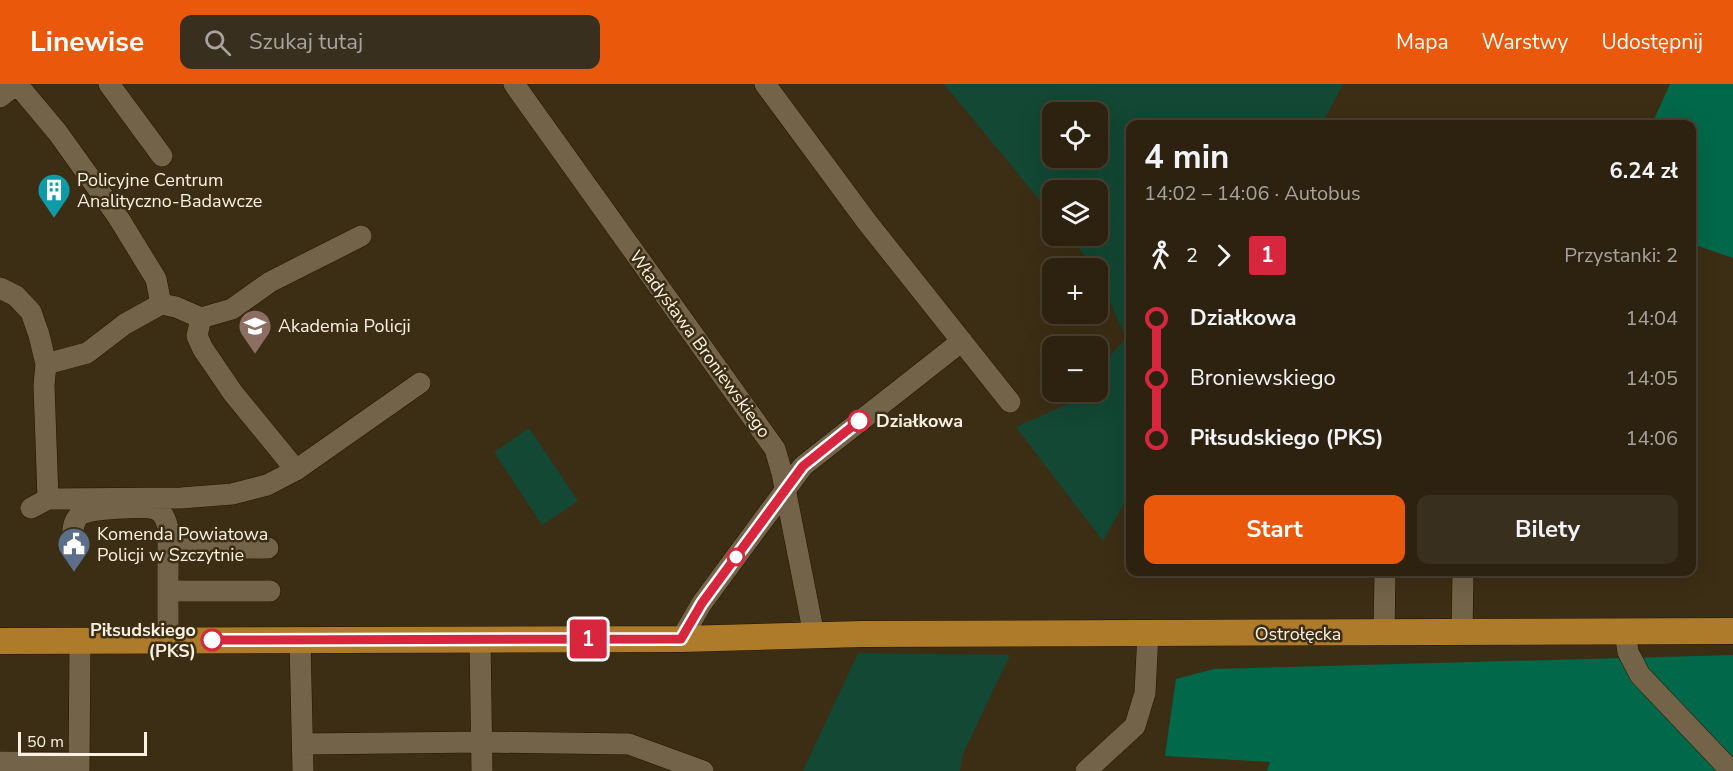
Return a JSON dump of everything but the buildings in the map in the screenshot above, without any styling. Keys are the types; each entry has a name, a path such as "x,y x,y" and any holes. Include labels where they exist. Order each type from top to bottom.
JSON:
{"main road":[{"name":"Ostrołęcka","path":"0,641 681,639 862,634 1733,632"}],"street":[{"path":"0,97 17,84 58,133 118,217 156,279 161,304"},
{"path":"110,84 162,156"},
{"name":"Władysława Broniewskiego","path":"514,84 769,440 777,456 785,489 814,635"},
{"path":"765,84 867,222 1010,402"},
{"path":"46,364 87,353 125,324 161,304 176,307 201,318 232,309 270,282 361,236"},
{"path":"0,288 16,296 31,312 46,364 40,503 182,498 232,494 267,485 296,470 420,383"},
{"path":"201,318 197,336 203,349 233,393 296,470"},
{"path":"681,639 702,603 803,466 962,341"},
{"path":"72,546 73,526 80,515 95,509 154,509 164,516 168,528 168,640"},
{"path":"168,549 268,548"},
{"path":"1384,634 1385,576"},
{"path":"1462,576 1462,633"},
{"path":"168,591 270,591"},
{"path":"1625,631 1628,652 1640,675 1731,771"},
{"path":"1086,771 1135,726 1145,693 1148,633"},
{"path":"480,638 482,771"},
{"path":"300,640 303,771"},
{"path":"0,762 79,767 80,641"},
{"path":"303,744 482,742 629,744 703,771"}],"green space":[{"path":"944,84 1343,84 1324,120 1126,120 1126,338 1108,298 1108,258 1087,258 1077,246 1108,246 1108,180 1042,180 1042,203"},
{"path":"1670,84 1733,84 1733,258 1696,245 1696,120 1654,120"},
{"path":"1126,338 1126,500 1103,541 1016,427 1070,402 1108,402 1108,359"},
{"path":"529,428 578,501 542,525 494,452"},
{"path":"858,653 1010,655 962,756 960,771 803,771"},
{"path":"1733,655 1733,771 1267,771 1270,762 1165,756 1176,679 1214,669"}],"bus line":[{"name":"1","path":"212,640 681,639 702,603 803,466 859,421"}],"place":[{"name":"Policyjne Centrum Analityczno-Badawcze","path":"54,219"},
{"name":"Akademia Policji","path":"255,355"},
{"name":"Działkowa","path":"859,421"},
{"name":"Komenda Powiatowa Policji w Szczytnie","path":"74,573"},
{"name":"Piłsudskiego (PKS)","path":"212,640"}]}
